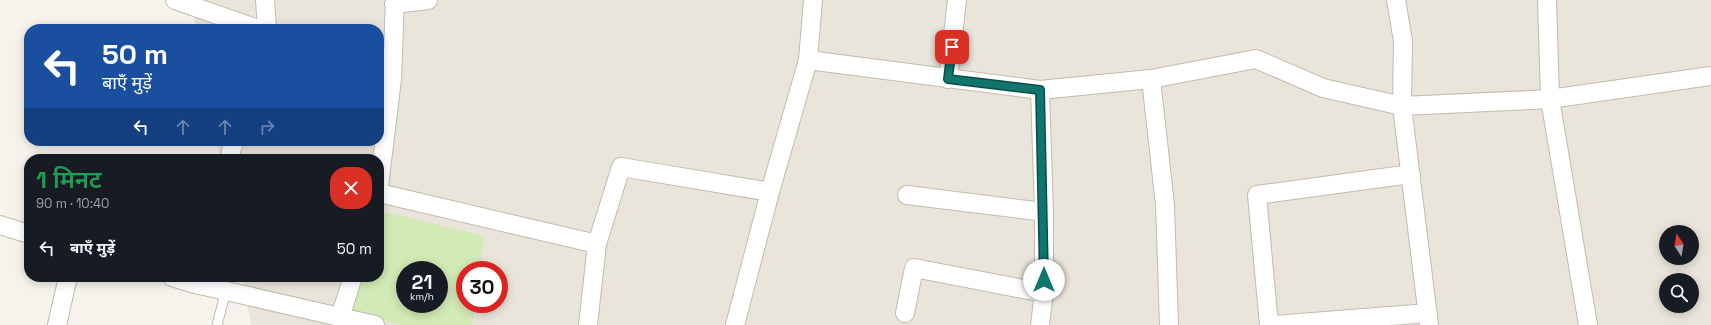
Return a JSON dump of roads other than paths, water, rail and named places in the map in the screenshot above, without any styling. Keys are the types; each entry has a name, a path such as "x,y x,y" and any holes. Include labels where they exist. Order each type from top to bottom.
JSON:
{"street":[{"path":"175,0 244,24"},
{"path":"265,0 267,24"},
{"path":"384,145 392,79 395,2 428,0"},
{"path":"735,325 770,192 808,60 813,0"},
{"path":"948,79 957,0"},
{"path":"1274,325 1428,319 1402,106 1403,41 1396,0"},
{"path":"1547,0 1550,99 1588,325"},
{"path":"808,60 1040,90 1151,79 1256,60 1323,88 1402,106 1550,99 1711,76"},
{"path":"1151,79 1165,205 1170,325"},
{"path":"1040,90 1044,212 1044,293 1040,325"},
{"path":"588,325 597,244 621,167 770,192"},
{"path":"1269,325 1257,195 1411,174"},
{"path":"384,193 597,244"},
{"path":"907,196 1044,212"},
{"path":"0,225 24,232"},
{"path":"905,313 914,268 1044,293"},
{"path":"57,325 67,282"},
{"path":"198,282 226,291 375,325"},
{"path":"340,317 351,282"}],"lane":[{"path":"217,325 226,291"}]}
